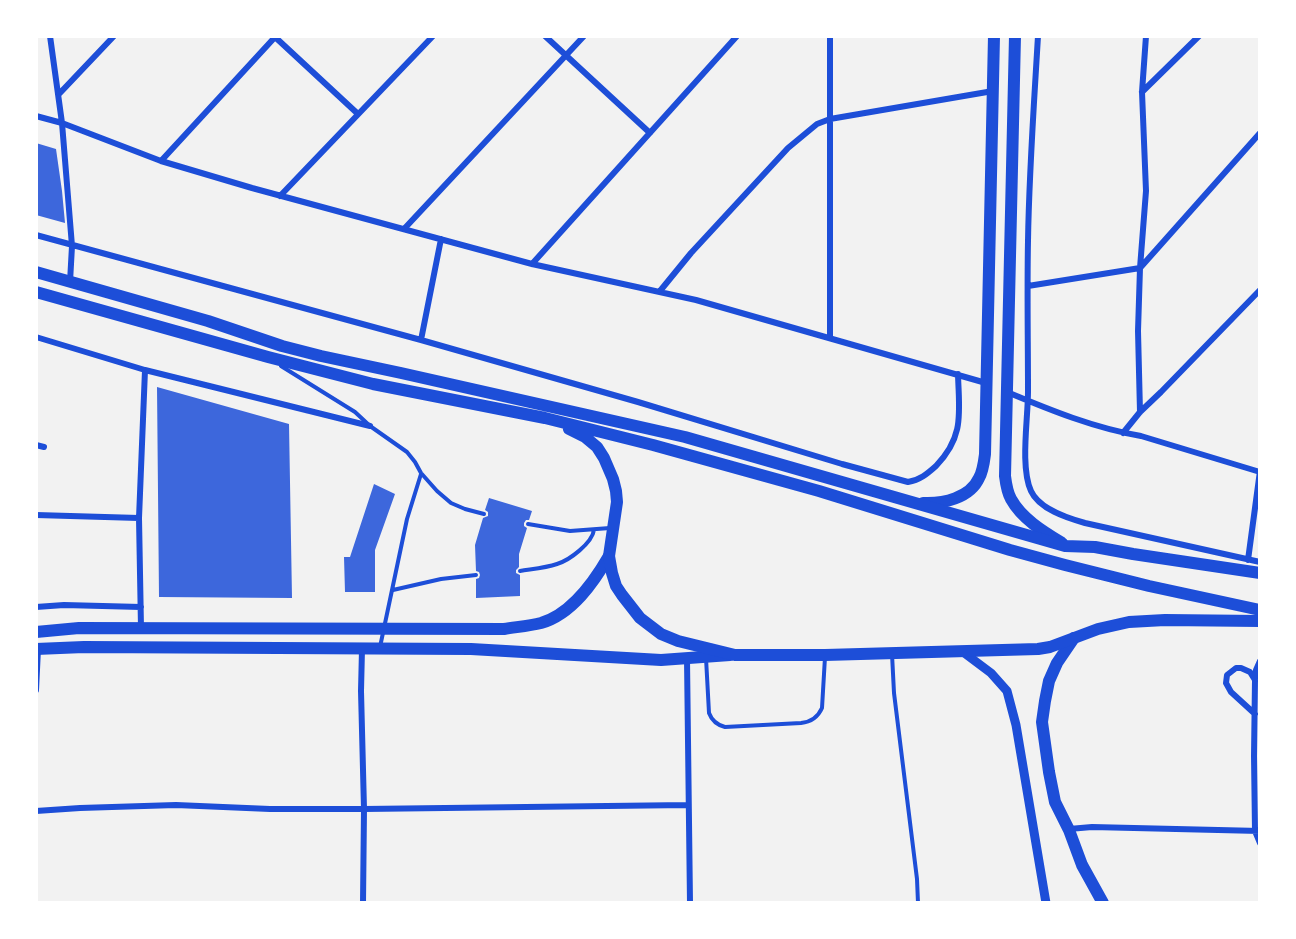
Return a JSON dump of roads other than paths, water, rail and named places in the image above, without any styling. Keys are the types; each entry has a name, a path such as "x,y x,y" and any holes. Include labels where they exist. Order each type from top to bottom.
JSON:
{"main road":[{"path":"913,502 934,504 950,501 968,491 980,476 985,454 994,36"},
{"path":"1016,36 1005,476 1011,500 1021,513 1042,531 1065,546"},
{"path":"36,272 208,321 311,354 644,427 720,446 1065,546 1095,547 1260,573"},
{"path":"36,292 373,384 545,418 653,445 808,488 1065,565 1260,610"},
{"path":"36,632 79,628 504,628 542,623 567,609 599,574 609,556 617,502 609,467 597,447 585,437 545,418"},
{"path":"609,556 616,586 635,613 647,625 678,641 735,655"},
{"path":"37,649 84,647 505,650 661,660 735,655 892,654 1038,649 1050,647 1098,629 1129,622 1260,621"},
{"path":"1074,638 1057,663 1049,681 1042,722 1048,772 1055,802 1082,864 1103,903"}],"street":[{"path":"50,36 62,123 72,246 70,282"},
{"path":"59,94 114,36"},
{"path":"280,196 433,36"},
{"path":"545,36 650,133"},
{"path":"404,229 584,36"},
{"path":"532,264 737,36"},
{"path":"830,36 830,338"},
{"path":"1038,36 1030,172 1025,475 1032,494 1040,502 1068,518 1260,562"},
{"path":"1140,412 1138,331 1146,191 1142,92 1146,36"},
{"path":"1142,92 1199,36"},
{"path":"161,161 275,37 358,114"},
{"path":"660,291 788,148 817,124 830,119 993,91"},
{"path":"36,116 62,123 161,161 280,196 532,264 696,300 986,383"},
{"path":"1028,286 1140,268 1260,132"},
{"path":"36,236 421,340 908,482 924,476 941,460 956,436 958,374"},
{"path":"421,340 441,239"},
{"path":"1123,433 1140,412 1260,290"},
{"path":"36,337 144,370 370,426"},
{"path":"141,628 139,518 144,370"},
{"path":"1007,393 1065,415 1260,472 1248,560"},
{"path":"36,445 44,447"},
{"path":"837,480 842,464"},
{"path":"36,515 139,518"},
{"path":"36,607 64,605 141,607"},
{"path":"36,690 37,649"},
{"path":"362,649 363,903"},
{"path":"963,652 991,673 1007,691 1016,725 1046,903"},
{"path":"687,659 690,903"},
{"path":"1260,661 1256,670 1254,756 1260,843"},
{"path":"1255,714 1231,692 1226,683 1227,675 1236,668 1250,672 1256,680"},
{"path":"36,811 177,805 270,809 364,809 688,805"},
{"path":"1068,830 1092,827 1258,831"}],"lane":[{"path":"268,357 355,412 370,426 407,452 421,473 451,503 465,510 484,514"},
{"path":"380,649 407,519 421,473"},
{"path":"528,524 570,531 614,527"},
{"path":"520,571 559,563 585,546 594,530"},
{"path":"393,590 441,579 476,575"},
{"path":"892,654 894,693 918,903"},
{"path":"705,657 709,713 715,722 725,727 801,723 812,720 822,708 825,655"}]}
